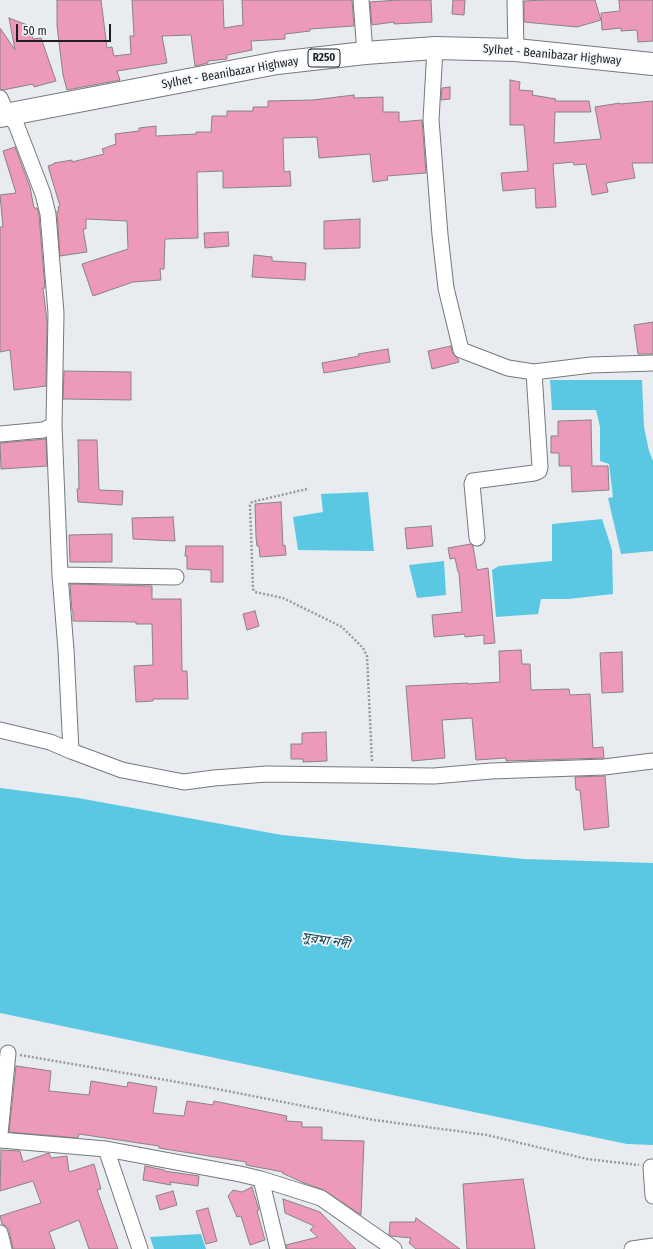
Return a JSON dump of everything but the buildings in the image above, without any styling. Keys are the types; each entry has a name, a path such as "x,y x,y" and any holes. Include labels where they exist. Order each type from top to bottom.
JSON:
{"main road":[{"name":"Sylhet - Beanibazar Highway","path":"5,116 277,63 366,53 435,54 516,50 653,64"},
{"name":"Sylhet - Beanibazar Highway","path":"5,116 275,75 397,63 435,54 530,66 653,77"}],"street":[{"path":"362,0 366,53"},
{"path":"515,0 516,50"},
{"path":"435,54 431,120 441,243 446,288 462,350 508,368 534,372 591,365 653,363"},
{"path":"5,116 43,194 48,214 56,313 54,425 60,575 66,650 71,751"},
{"path":"477,538 472,484 473,481 534,473 539,471 540,466 534,372"},
{"path":"0,434 43,430 54,425"},
{"path":"60,575 176,577"},
{"path":"0,730 50,742 122,770 184,782 267,774 434,776 491,771 604,767 653,761"},
{"path":"0,1134 8,1053"},
{"path":"0,1140 106,1149 261,1179 321,1198 394,1249"},
{"path":"106,1149 140,1249"},
{"path":"651,1167 653,1196"},
{"path":"261,1179 278,1249"},
{"path":"0,1233 4,1249"},
{"path":"632,1249 653,1246"}],"path":[{"path":"307,489 252,502 250,505 253,589 255,592 283,598 342,627 363,648 367,656 373,775"},
{"path":"8,1053 212,1088 374,1120 487,1135 587,1160 651,1167"}],"water":[{"path":"550,380 642,380 644,427 649,451 653,461 653,551 621,554 608,498 613,497 609,464 600,461 600,427 596,410 552,410"},
{"path":"368,492 374,551 298,550 293,517 323,512 321,494"},
{"path":"602,519 612,550 613,594 568,599 541,599 538,614 496,617 492,570 499,566 552,561 552,524"},
{"path":"444,561 446,595 417,598 409,565"},
{"name":"সুরমা নদী","path":"0,788 78,798 282,835 524,859 653,863 653,1145 627,1144 0,1013"},
{"path":"201,1234 206,1249 154,1249 150,1237"}]}
